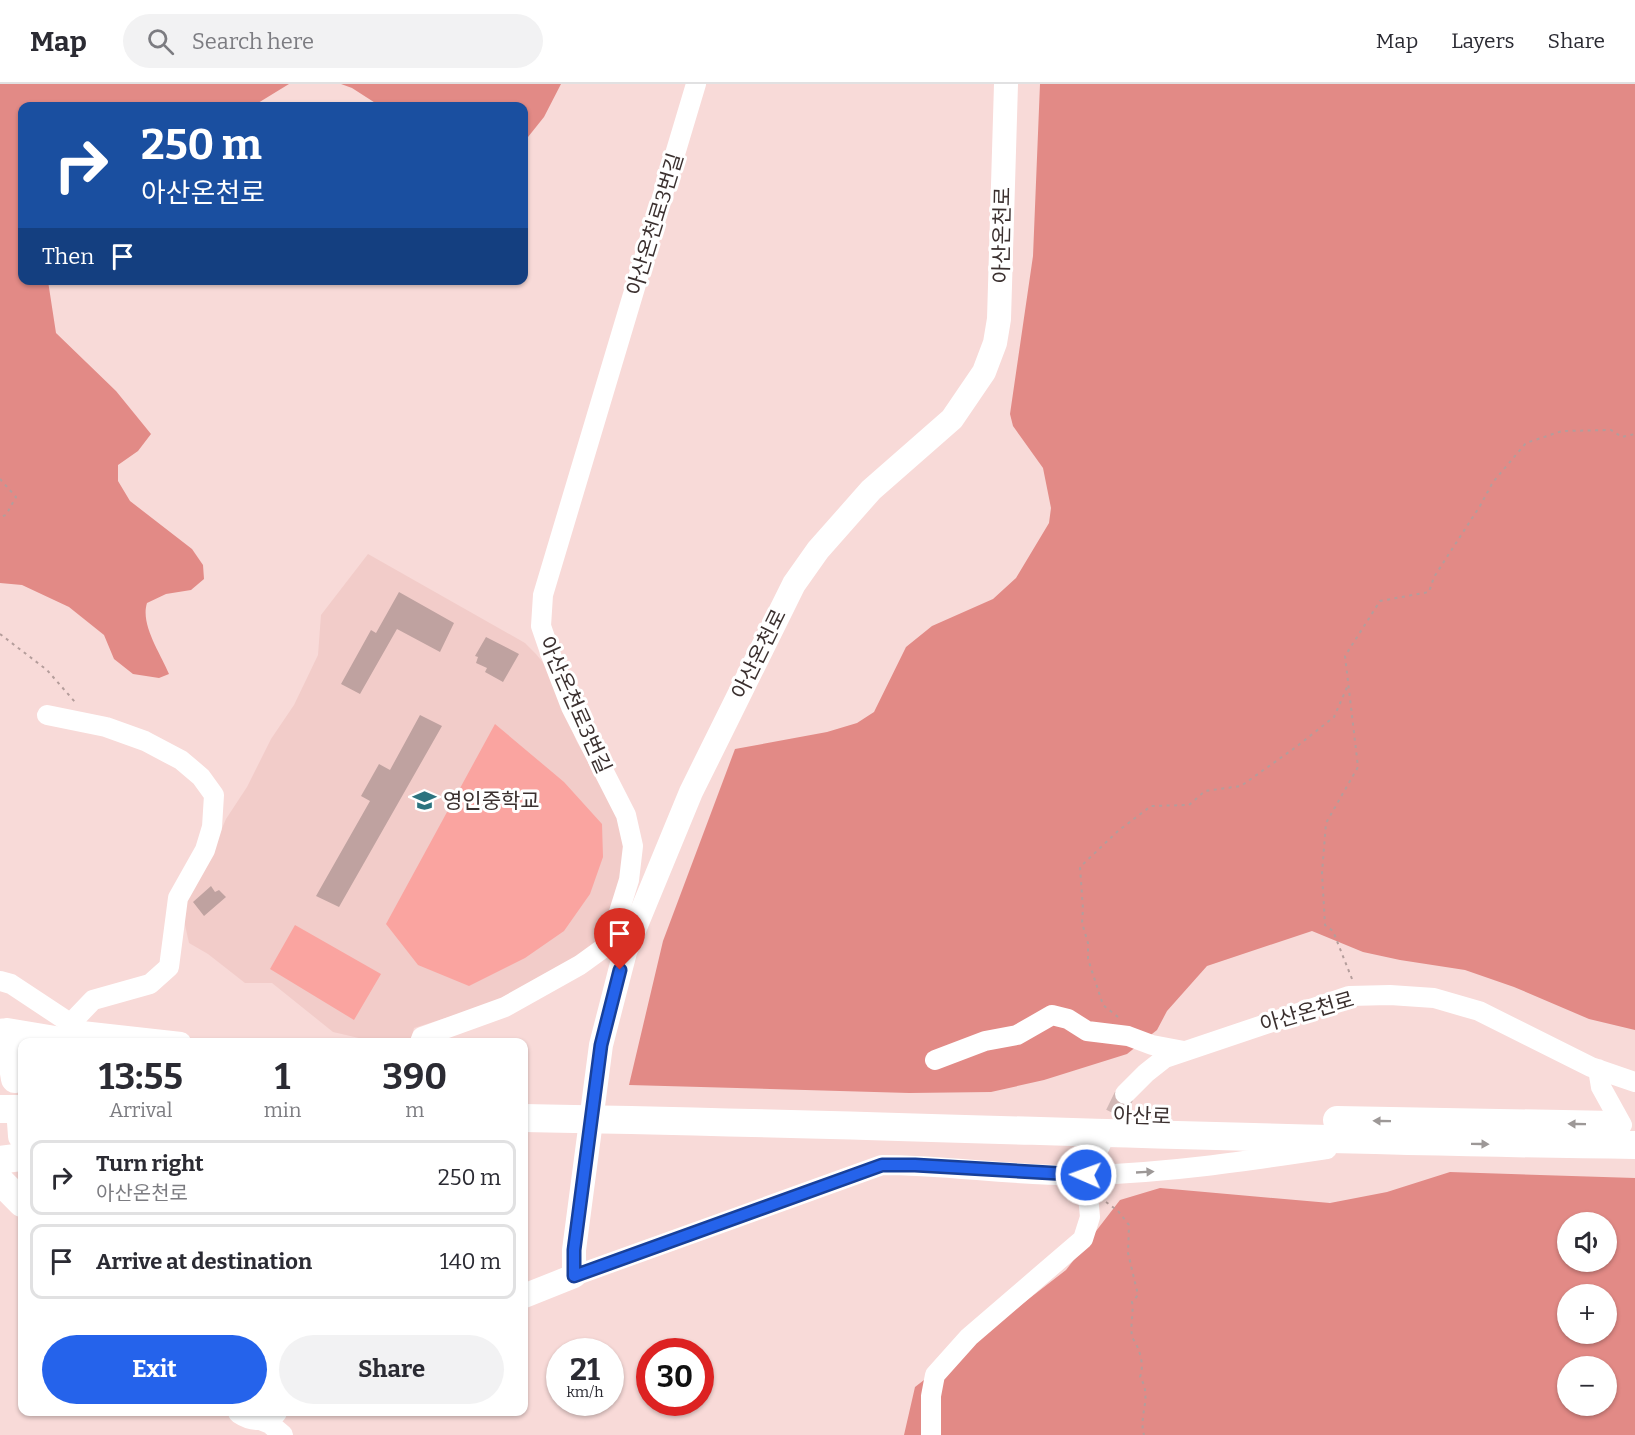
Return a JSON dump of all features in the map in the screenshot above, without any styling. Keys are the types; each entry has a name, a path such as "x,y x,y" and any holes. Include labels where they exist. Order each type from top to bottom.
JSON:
{"highway":[{"path":"13,1088 4,1032 66,1036"},
{"path":"528,1104 568,1111 651,1112"},
{"name":"아산로","path":"651,1112 812,1107 1630,1132"},
{"path":"528,1117 568,1111"},
{"name":"아산로","path":"651,1112 1421,1143 1630,1132"},
{"path":"0,1160 18,1158"},
{"path":"0,1181 18,1199"}],"main road":[{"name":"아산온천로","path":"574,1276 576,1240 601,1045 618,947 691,792 794,584 818,550 871,490 952,419 984,372 995,343 999,319 1006,84"},
{"path":"528,1294 574,1276"},
{"path":"235,1435 237,1428 264,1420"}],"street":[{"name":"아산온천로3번길","path":"618,947 633,846 626,815 571,706 551,655 541,627 543,595 696,84"},
{"path":"46,715 106,727 145,741 181,760 201,777 214,795 212,827 206,850 178,898 169,967 150,984 93,1000 66,1036"},
{"path":"422,1038 505,1007 580,965 618,947"},
{"path":"0,981 11,984 66,1036"},
{"name":"아산온천로","path":"1125,1094 1165,1058 1349,996 1390,994 1434,998 1479,1011 1598,1069 1635,1082"},
{"path":"935,1060 985,1041 1017,1035 1052,1015 1068,1019 1088,1030 1128,1036 1152,1045 1184,1051"},
{"path":"66,1036 82,1031 145,1038"},
{"path":"1598,1069 1601,1087 1630,1132"},
{"path":"574,1276 882,1165 915,1165 1087,1185 1172,1170 1328,1149 1421,1143"},
{"path":"931,1435 931,1395 935,1375 969,1337 1083,1239 1090,1217 1087,1185 1101,1144"}],"path":[{"path":"1349,996 1352,978 1333,931 1325,926 1322,873 1322,848 1326,823 1358,767 1345,656 1380,601 1430,592 1434,577 1493,482 1526,443 1562,431 1611,430 1622,437 1635,434"},
{"path":"0,479 16,497 6,515 0,517"},
{"path":"0,634 47,670 76,703"},
{"path":"1120,1019 1103,1005 1088,959 1088,942 1082,923 1080,867 1118,831 1151,806 1189,805 1204,791 1241,786 1262,773 1334,717 1348,685"},
{"path":"1087,1185 1097,1196 1118,1210 1129,1225 1128,1253 1138,1295 1132,1302 1134,1313 1132,1337 1143,1370 1140,1377 1146,1392 1147,1404 1142,1420 1144,1435"}],"shaded area":[{"path":"0,84 289,84 260,102 18,102 18,285 49,285 56,333 116,391 151,434 138,451 118,465 118,481 130,501 192,549 203,565 204,579 191,590 166,594 147,603 146,621 169,674 159,678 133,674 114,659 104,635 69,607 22,585 0,583"},
{"path":"341,84 561,84 544,117 528,137 528,102 374,102"},
{"path":"1040,84 1635,84 1635,1030 1589,1019 1514,987 1465,970 1363,952 1312,931 1207,966 1167,1011 1157,1030 1127,1054 1044,1080 991,1092 909,1093 629,1085 663,941 735,749 827,732 857,723 874,712 906,647 932,626 993,599 1016,578 1049,523 1051,508 1043,468 1013,426 1010,414 1033,256"},
{"name":"영인중학교","path":"368,554 525,643 548,669 577,742 620,816 625,843 624,863 605,932 590,949 563,967 487,1005 414,1028 411,1038 359,1038 333,1032 272,983 245,983 208,954 189,943 181,907 205,868 226,819 247,787 271,739 294,705 318,655 321,615"},
{"path":"495,724 564,782 602,824 603,857 590,894 564,931 525,958 469,986 418,965 386,924"},
{"path":"295,925 381,974 354,1020 270,969"},
{"path":"1450,1172 1635,1178 1635,1435 904,1435 915,1387 1066,1270 1120,1200 1160,1188 1330,1203 1387,1192"}],"building":[{"path":"399,592 454,623 440,652 397,629 360,694 341,684 371,630 376,633"},
{"path":"486,637 519,654 503,682 485,672 487,668 476,663 478,657 475,656"},
{"path":"420,715 442,726 339,907 316,896 370,801 361,796 379,764 390,770"},
{"path":"211,886 215,892 219,890 226,897 204,916 193,902"}],"tunnel":[{"path":"1102,1141 1125,1094"}],"place":[{"name":"영인중학교","path":"425,801"}],"route":[{"path":"620,970 601,1045 574,1250 574,1276 882,1165 1086,1175"}]}
